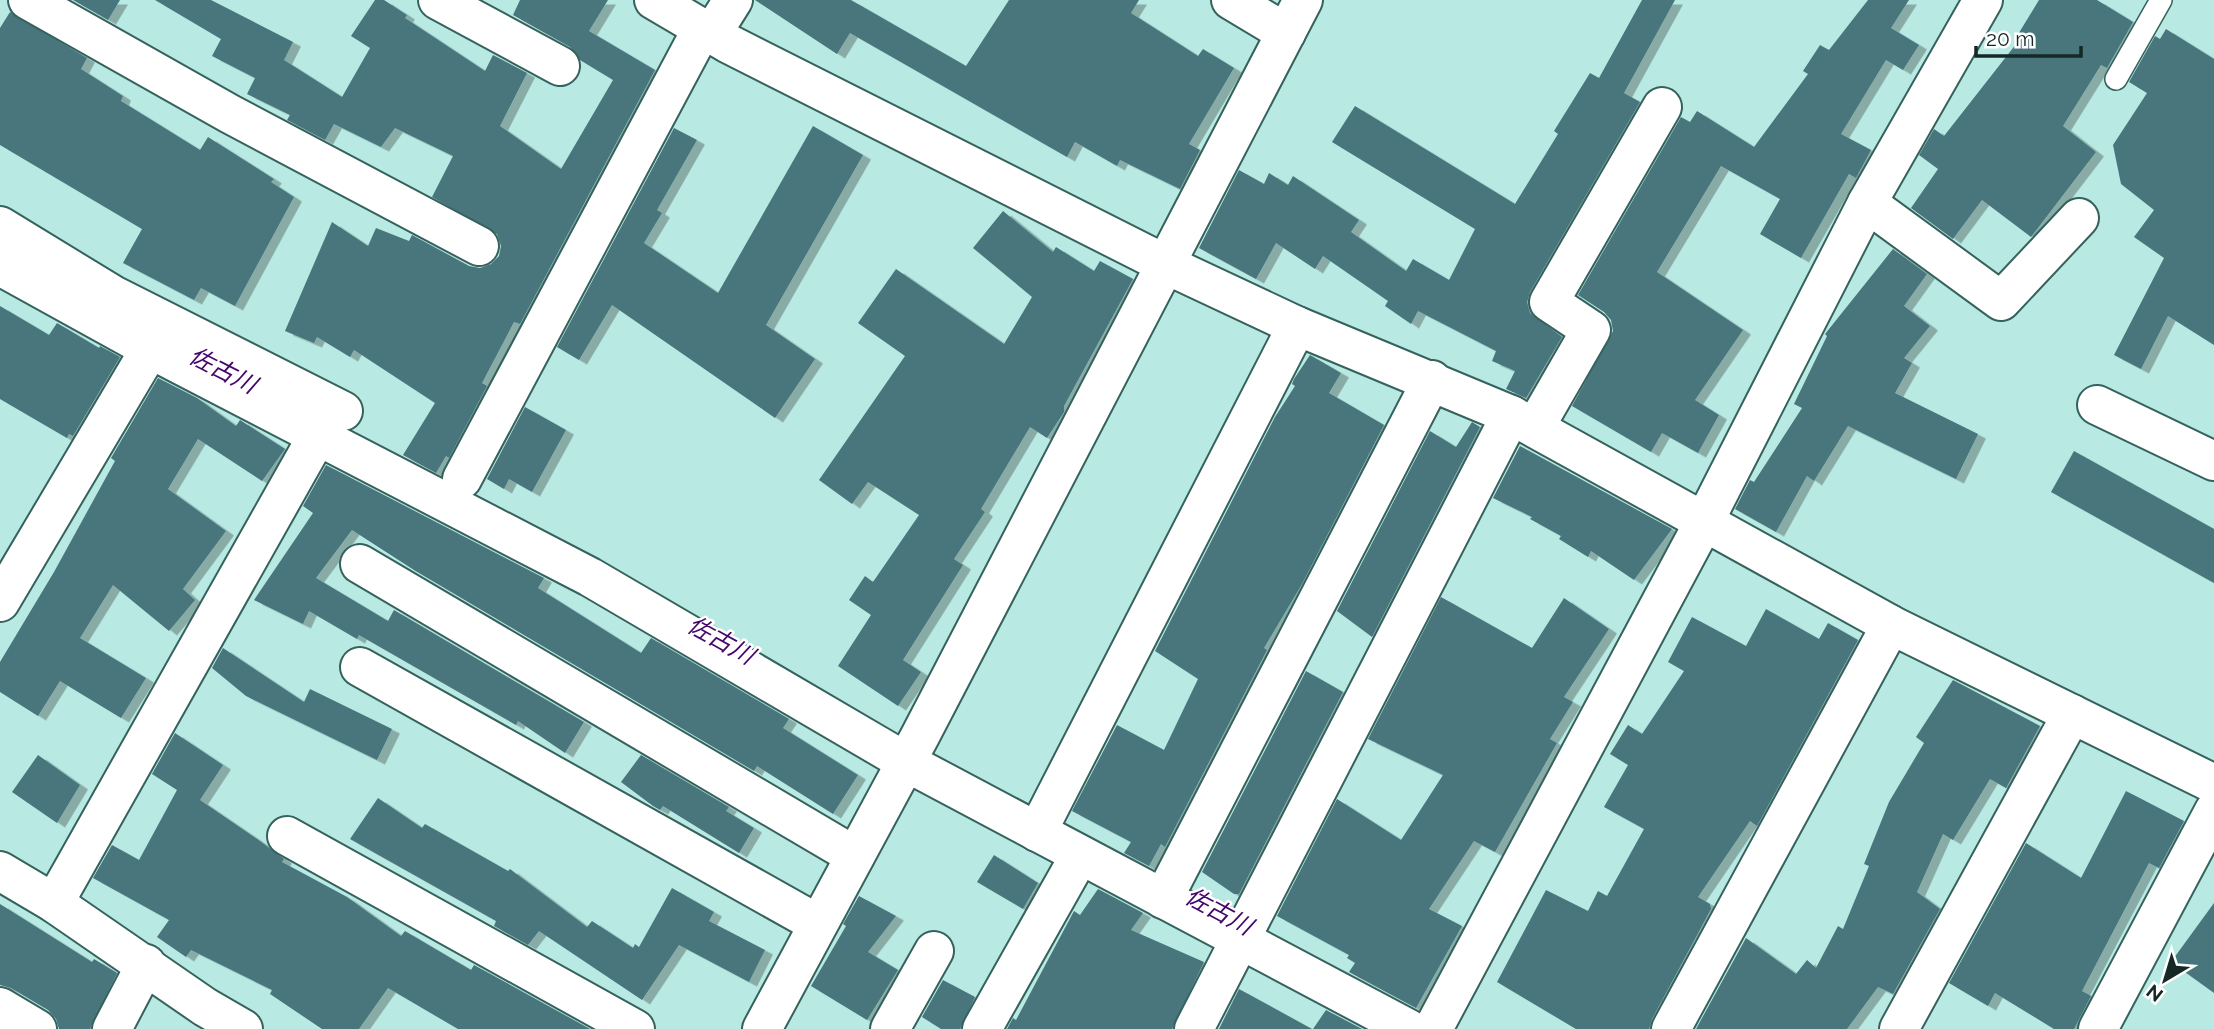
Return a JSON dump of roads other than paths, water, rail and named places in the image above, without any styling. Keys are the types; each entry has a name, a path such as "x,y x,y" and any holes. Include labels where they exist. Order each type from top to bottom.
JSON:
{"street":[{"path":"28,0 230,114 479,246"},
{"path":"438,0 561,66"},
{"path":"654,0 706,32 1167,265 1297,326 1432,380 1523,421 1891,625 2072,714 2213,790 2098,1029"},
{"path":"462,479 706,32 733,0"},
{"path":"762,1029 912,751 1167,265 1294,16 1231,0"},
{"path":"0,226 590,577 1043,821 1080,855 1168,888 1427,1025 1705,520 1867,203 1983,0"},
{"path":"1194,1029 1244,930 1523,421 1591,330 1549,302 1662,107"},
{"path":"1867,203 2001,301 2079,218"},
{"path":"0,266 150,349 330,423"},
{"path":"1043,821 1297,326"},
{"path":"0,602 150,349"},
{"path":"1168,888 1432,380"},
{"path":"2097,405 2214,461"},
{"path":"54,903 330,423"},
{"path":"360,564 855,856"},
{"path":"1671,1029 1891,625"},
{"path":"360,667 818,924"},
{"path":"1899,1029 2072,714"},
{"path":"288,836 635,1029"},
{"path":"982,1029 1080,855"},
{"path":"0,870 146,964 205,1007 243,1029"},
{"path":"890,1029 934,951"},
{"path":"112,1029 146,964"},
{"path":"0,1007 37,1029"}],"lane":[{"path":"2116,79 2161,0"}],"water label":[{"name":"佐古川","path":"223,370"},
{"name":"佐古川","path":"721,640"},
{"name":"佐古川","path":"1219,911"}]}
